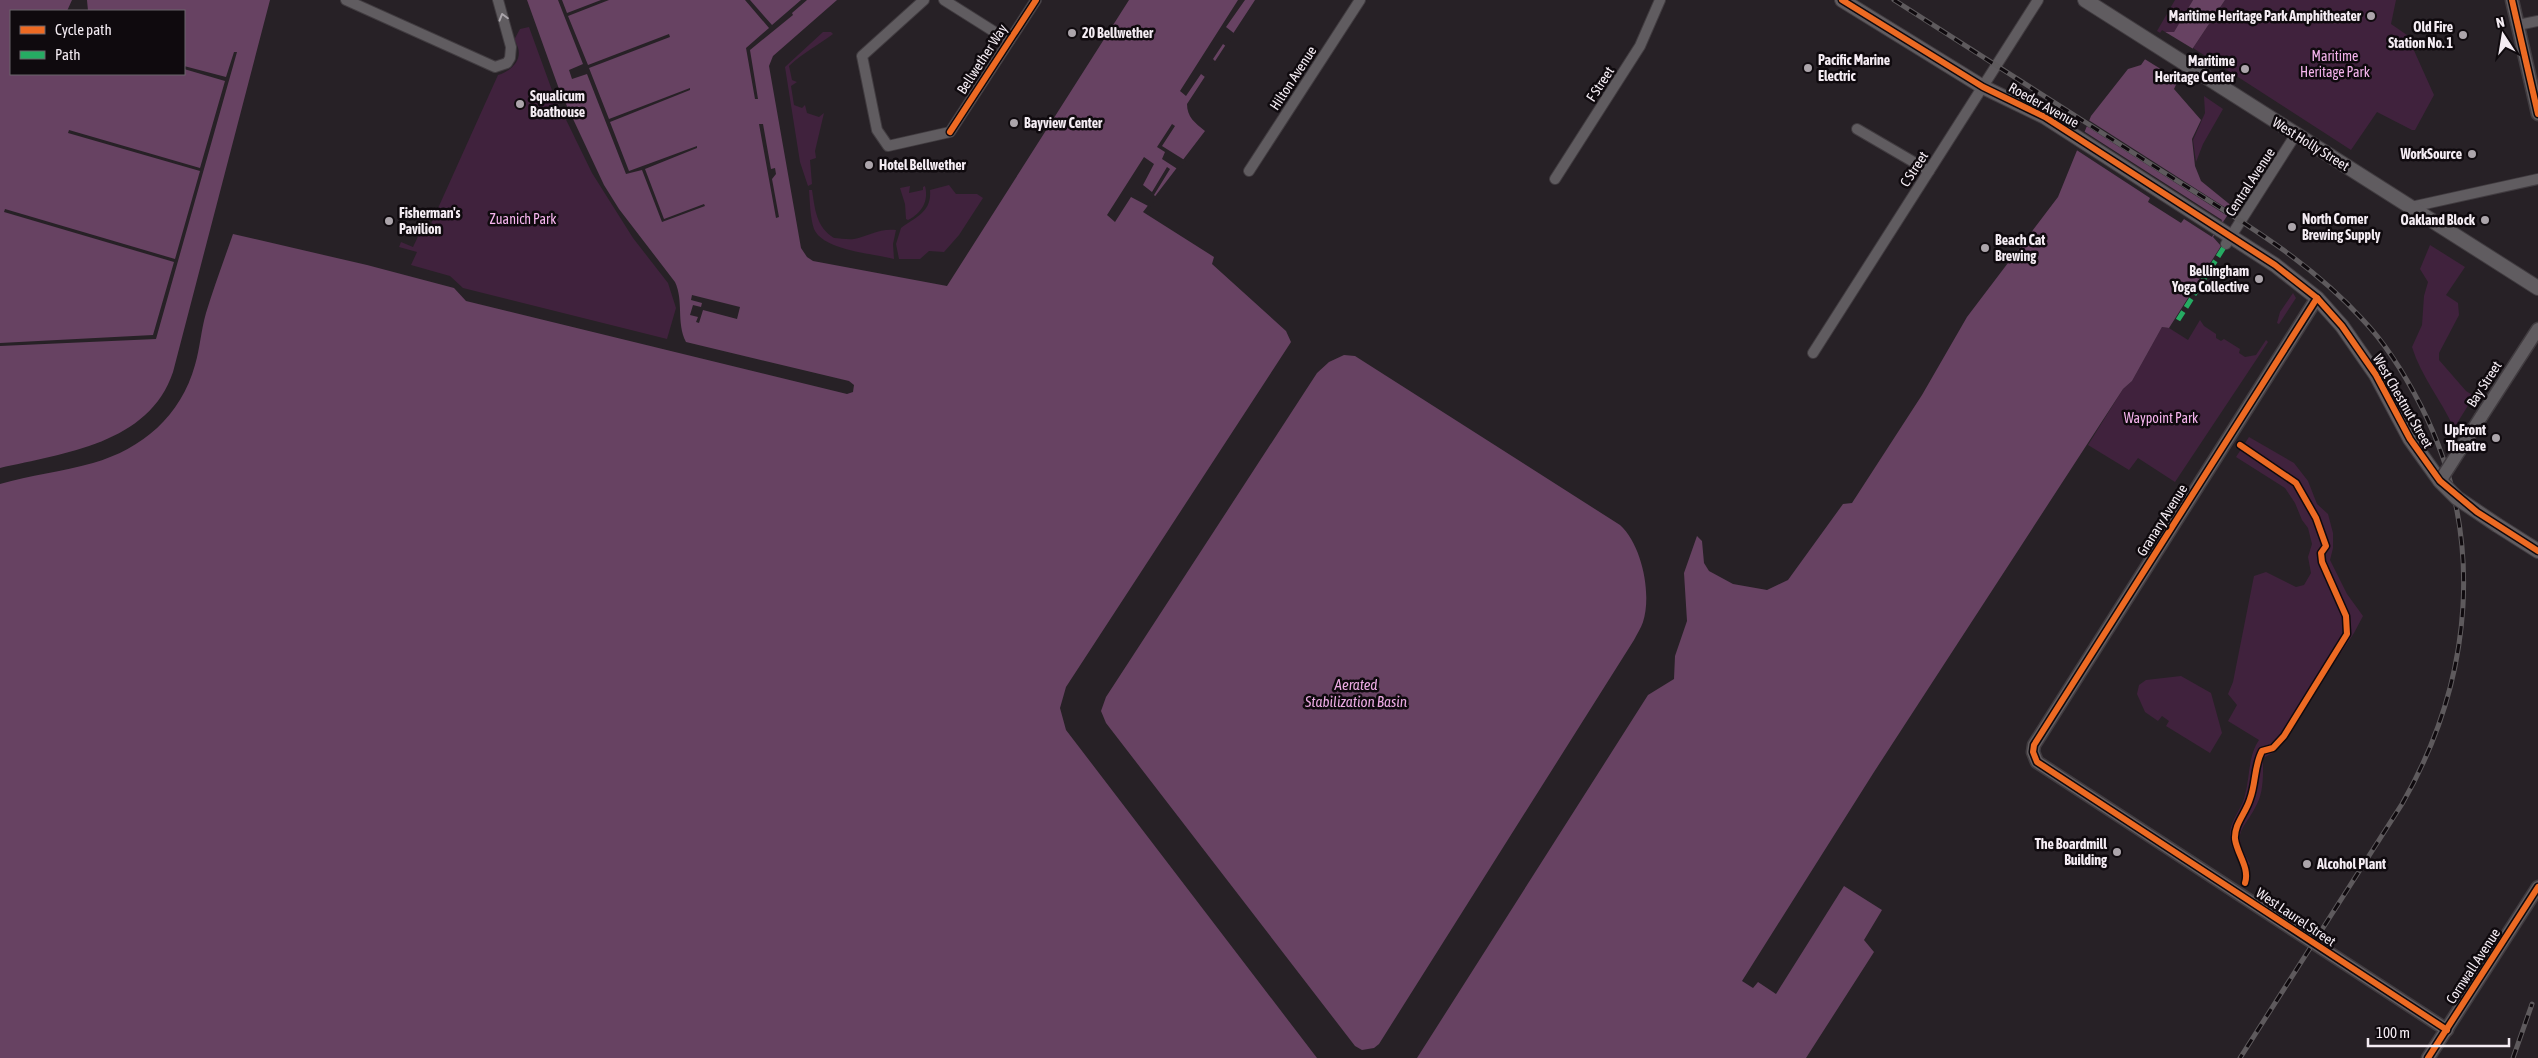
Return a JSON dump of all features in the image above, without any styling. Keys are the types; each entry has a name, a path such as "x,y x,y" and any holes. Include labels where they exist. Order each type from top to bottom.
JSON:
{"main road":[{"name":"Roeder Avenue","path":"1842,0 1983,87 2059,126 2218,227 2229,239"},
{"name":"West Holly Street","path":"2085,0 2538,288"},
{"name":"West Chestnut Street","path":"2229,239 2275,265 2317,298 2342,326 2376,374 2410,439 2440,481 2457,498 2538,551"}],"street":[{"path":"346,0 491,66 504,65 509,60 511,54 508,35 498,0"},
{"name":"Bellwether Way","path":"924,0 862,56 877,130 888,146 950,132 1036,0"},
{"name":"Bellwether Way","path":"944,0 1009,41"},
{"name":"Hilton Avenue","path":"1249,171 1360,0"},
{"name":"F Street","path":"1555,179 1640,46 1660,0"},
{"name":"C Street","path":"1812,353 2038,0"},
{"path":"2512,0 2538,114"},
{"path":"2518,25 2538,21"},
{"path":"1857,129 1929,171"},
{"name":"Central Avenue","path":"2229,239 2296,134"},
{"path":"2410,207 2538,179"},
{"name":"Granary Avenue","path":"2034,756 2034,745 2317,298"},
{"name":"Bay Street","path":"2440,481 2538,329"},
{"name":"West Laurel Street","path":"2034,756 2037,762 2447,1030"},
{"name":"Cornwall Avenue","path":"2428,1058 2538,887"}],"green space":[{"path":"2175,0 2193,0 2174,32 2164,32 2162,34 2157,31"},
{"name":"Maritime Heritage Park","path":"2225,0 2396,0 2391,24 2407,35 2434,95 2415,130 2377,112 2351,150 2193,48"},
{"name":"Zuanich Park","path":"529,27 553,93 592,173 633,238 668,283 676,308 667,339 463,288 450,276 411,265 417,252 399,247 401,242 413,247 424,224 430,226 498,75 509,70 516,62 519,52 514,40 520,29"},
{"path":"823,32 831,32 833,34 789,66 792,80 797,82 791,86 794,105 802,108 805,105 807,113 819,117 824,113 815,151 816,158 810,160 812,184 808,186 800,162 785,67"},
{"path":"2204,96 2223,109 2203,144 2196,162 2193,140 2205,113"},
{"path":"949,185 956,194 977,194 983,198 959,235 944,252 929,251 920,259 899,259 896,244 901,228 926,209 930,190"},
{"path":"910,186 909,193 923,190 925,186 926,197 921,210 908,220 906,219 905,204 900,188"},
{"path":"809,190 812,190 817,217 823,229 834,238 854,239 879,231 896,230 893,244 894,259 838,247 819,236 814,229 810,210"},
{"path":"2430,245 2465,267 2446,295 2458,303 2459,315 2439,353 2439,360 2466,391 2474,396 2454,428 2421,368 2412,347 2422,325 2424,296 2428,282 2420,269"},
{"path":"2293,293 2296,298 2279,324 2277,323 2280,312"},
{"name":"Waypoint Park","path":"2200,320 2204,326 2216,334 2216,338 2221,341 2224,339 2240,349 2239,353 2245,357 2256,355 2266,340 2268,342 2175,482 2138,458 2129,470 2088,445 2123,389 2132,381 2162,327 2169,328 2188,340"},
{"path":"2249,437 2294,463 2308,481 2317,504 2328,514 2333,533 2333,548 2330,560 2347,594 2363,616 2354,633 2276,751 2263,758 2261,793 2252,814 2243,827 2240,838 2244,853 2250,864 2246,868 2238,860 2233,849 2230,832 2232,823 2244,799 2251,760 2259,740 2228,721 2237,705 2228,694 2233,682 2254,576 2266,572 2296,587 2304,585 2311,573 2308,557 2312,544 2308,528 2285,488 2236,457"},
{"path":"2181,676 2211,693 2222,733 2210,753 2166,726 2169,721 2162,716 2158,721 2145,712 2137,694 2139,685 2146,680"}],"water":[{"path":"0,0 270,0 173,372 161,396 145,415 125,430 102,441 51,457 0,468"},
{"path":"527,0 837,0 773,56 769,66 801,248 807,257 813,261 947,286 1129,0 1255,0 1187,104 1190,116 1205,131 1143,212 1214,257 1212,264 1286,331 1291,342 1066,687 1060,708 1066,730 1317,1058 0,1058 0,484 81,466 111,457 128,449 157,428 180,400 189,383 197,359 206,313 233,234 367,265 454,288 466,301 847,394 853,392 854,385 849,381 686,342 681,327 678,289 675,282 619,209 604,185 559,89"},
{"path":"2193,0 2225,0 2193,48 2174,89 2201,120 2192,139 2195,166 2201,181 2233,207 2213,237 2221,246 2169,328 2162,327 2132,381 2123,389 1874,772 1742,981 1753,988 1758,982 1776,994 1844,886 1882,910 1864,940 1874,952 1806,1058 1417,1058 1648,695 1674,679 1675,656 1687,621 1684,573 1697,536 1702,541 1704,563 1709,571 1733,584 1767,590 1788,580 1843,504 1852,503 1922,395 1967,317 2058,197 2091,116 2128,69 2141,65 2164,32 2174,32"},
{"name":"Aerated Stabilization Basin","path":"1344,355 1355,356 1620,525 1628,534 1639,557 1643,570 1646,598 1643,622 1634,640 1379,1044 1374,1048 1362,1050 1355,1046 1106,723 1101,711 1106,697 1317,373 1329,362"}],"pier":[{"path":"72,0 87,0 88,10 67,10"},
{"path":"558,0 562,0 567,13 601,0 609,0 568,16 588,65 669,34 670,37 589,68 609,119 690,88 690,90 610,122 629,171 697,146 697,148 645,169 664,219 704,204 705,206 662,222 642,170 626,174 587,74 572,79 569,70 583,64"},
{"path":"745,0 750,0 772,25 801,0 807,0 792,13 793,15 750,50 758,99 755,99 746,48 769,28"},
{"path":"1238,0 1245,0 1226,27 1235,34 1227,47 1223,44 1213,59 1216,62 1205,77 1201,74 1186,96 1180,91"},
{"path":"2162,30 2195,50 2180,81 2143,58"},
{"path":"234,52 237,52 156,339 0,346 0,343 153,335 174,262 4,212 5,209 175,259 200,171 68,133 69,130 200,168 225,81 185,69 185,66 226,77"},
{"path":"2087,119 2229,210 2226,215 2085,125"},
{"path":"759,124 763,124 771,169 775,168 776,174 772,179 779,217 776,218"},
{"path":"1172,124 1175,126 1162,146 1186,161 1179,170 1162,159 1165,152 1157,147"},
{"path":"2082,130 2222,220 2212,237 2184,219 2181,223 2148,202 2150,198 2075,149"},
{"path":"1144,157 1154,164 1143,185 1152,192 1167,167 1170,169 1154,195 1157,198 1150,207 1131,197 1115,222 1107,215"},
{"path":"692,295 740,307 737,319 703,310 699,323 696,322 698,317 690,315 693,305 701,307 702,303 691,300"}],"railway":[{"path":"1894,0 2239,219 2316,276 2363,320 2388,350 2421,406 2442,455 2456,506 2463,556 2463,607 2457,658 2444,708 2426,757 2402,804 2240,1058"},
{"path":"2513,1058 2532,1004"}],"marked path":[{"path":"2178,320 2226,244"}],"cycle path":[{"path":"950,132 1036,0"},
{"path":"1842,0 1983,87 2045,117 2275,265 2317,298 2342,326 2376,375 2410,439 2440,481 2477,512 2538,551"},
{"path":"2512,0 2538,114"},
{"path":"2317,298 2034,745 2033,752 2037,762 2447,1030"},
{"path":"2240,445 2296,483 2316,518 2326,546 2321,553 2322,562 2346,616 2347,634 2284,736 2273,748 2262,751 2259,757 2252,793 2235,834 2236,845 2245,866 2245,883"},
{"path":"2428,1058 2538,887"}],"place":[{"name":"Maritime Heritage Park Amphitheater","path":"2371,16"},
{"name":"20 Bellwether","path":"1072,33"},
{"name":"Old Fire Station No. 1","path":"2463,35"},
{"name":"Pacific Marine Electric","path":"1808,68"},
{"name":"Maritime Heritage Center","path":"2245,69"},
{"name":"Squalicum Boathouse","path":"520,104"},
{"name":"Bayview Center","path":"1014,123"},
{"name":"WorkSource","path":"2472,154"},
{"name":"Hotel Bellwether","path":"869,165"},
{"name":"Oakland Block","path":"2485,220"},
{"name":"Fisherman's Pavilion","path":"389,221"},
{"name":"North Corner Brewing Supply","path":"2292,227"},
{"name":"Beach Cat Brewing","path":"1985,248"},
{"name":"Bellingham Yoga Collective","path":"2259,279"},
{"name":"UpFront Theatre","path":"2496,438"},
{"name":"The Boardmill Building","path":"2117,852"},
{"name":"Alcohol Plant","path":"2307,864"}]}
